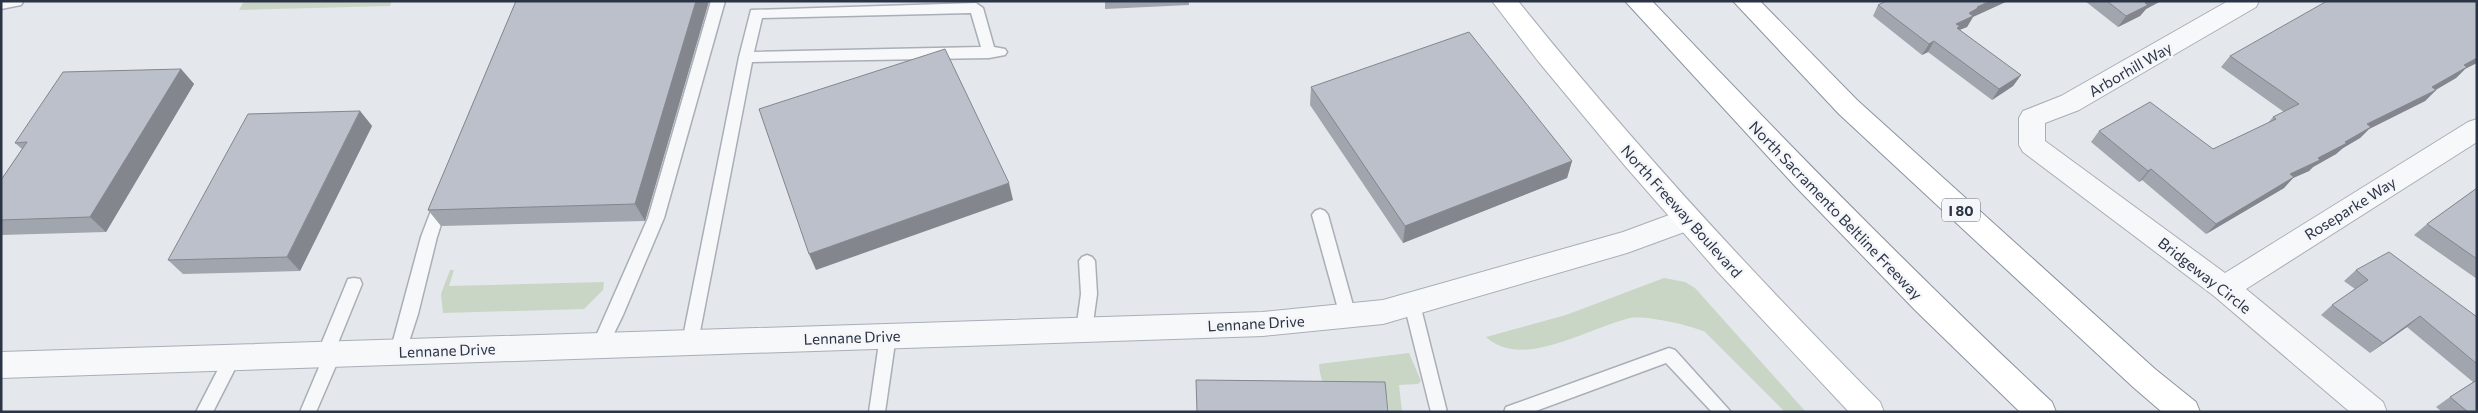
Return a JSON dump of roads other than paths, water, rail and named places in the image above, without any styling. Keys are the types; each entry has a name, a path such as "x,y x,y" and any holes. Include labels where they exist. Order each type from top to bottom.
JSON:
{"main road":[{"name":"North Freeway Boulevard","path":"1504,1 1604,126 1869,412"},
{"name":"North Sacramento Beltline Freeway","path":"1637,1 1778,151 1925,301 2041,412"},
{"name":"I 80","path":"1745,1 1848,107 2144,378 2185,412"}],"street":[{"name":"Arborhill Way","path":"2032,145 2032,118 2070,103 2247,1"},
{"name":"Roseparke Way","path":"2224,288 2477,129"},
{"name":"Bridgeway Circle","path":"2032,145 2224,288 2372,412"},
{"name":"Lennane Drive","path":"1,365 1263,324 1384,312 1627,242 1688,218"}],"lane":[{"path":"600,345 656,218 718,1"},
{"path":"1,4 16,2"},
{"path":"690,342 746,57 756,13 976,8 994,52 746,57"},
{"path":"398,352 417,294 430,228 449,182"},
{"path":"1320,215 1348,316"},
{"path":"1084,330 1089,294 1087,261"},
{"path":"308,412 354,284"},
{"path":"1412,304 1439,412"},
{"path":"877,412 888,336"},
{"path":"1512,412 1670,356 1724,412"},
{"path":"204,412 233,357"}]}
